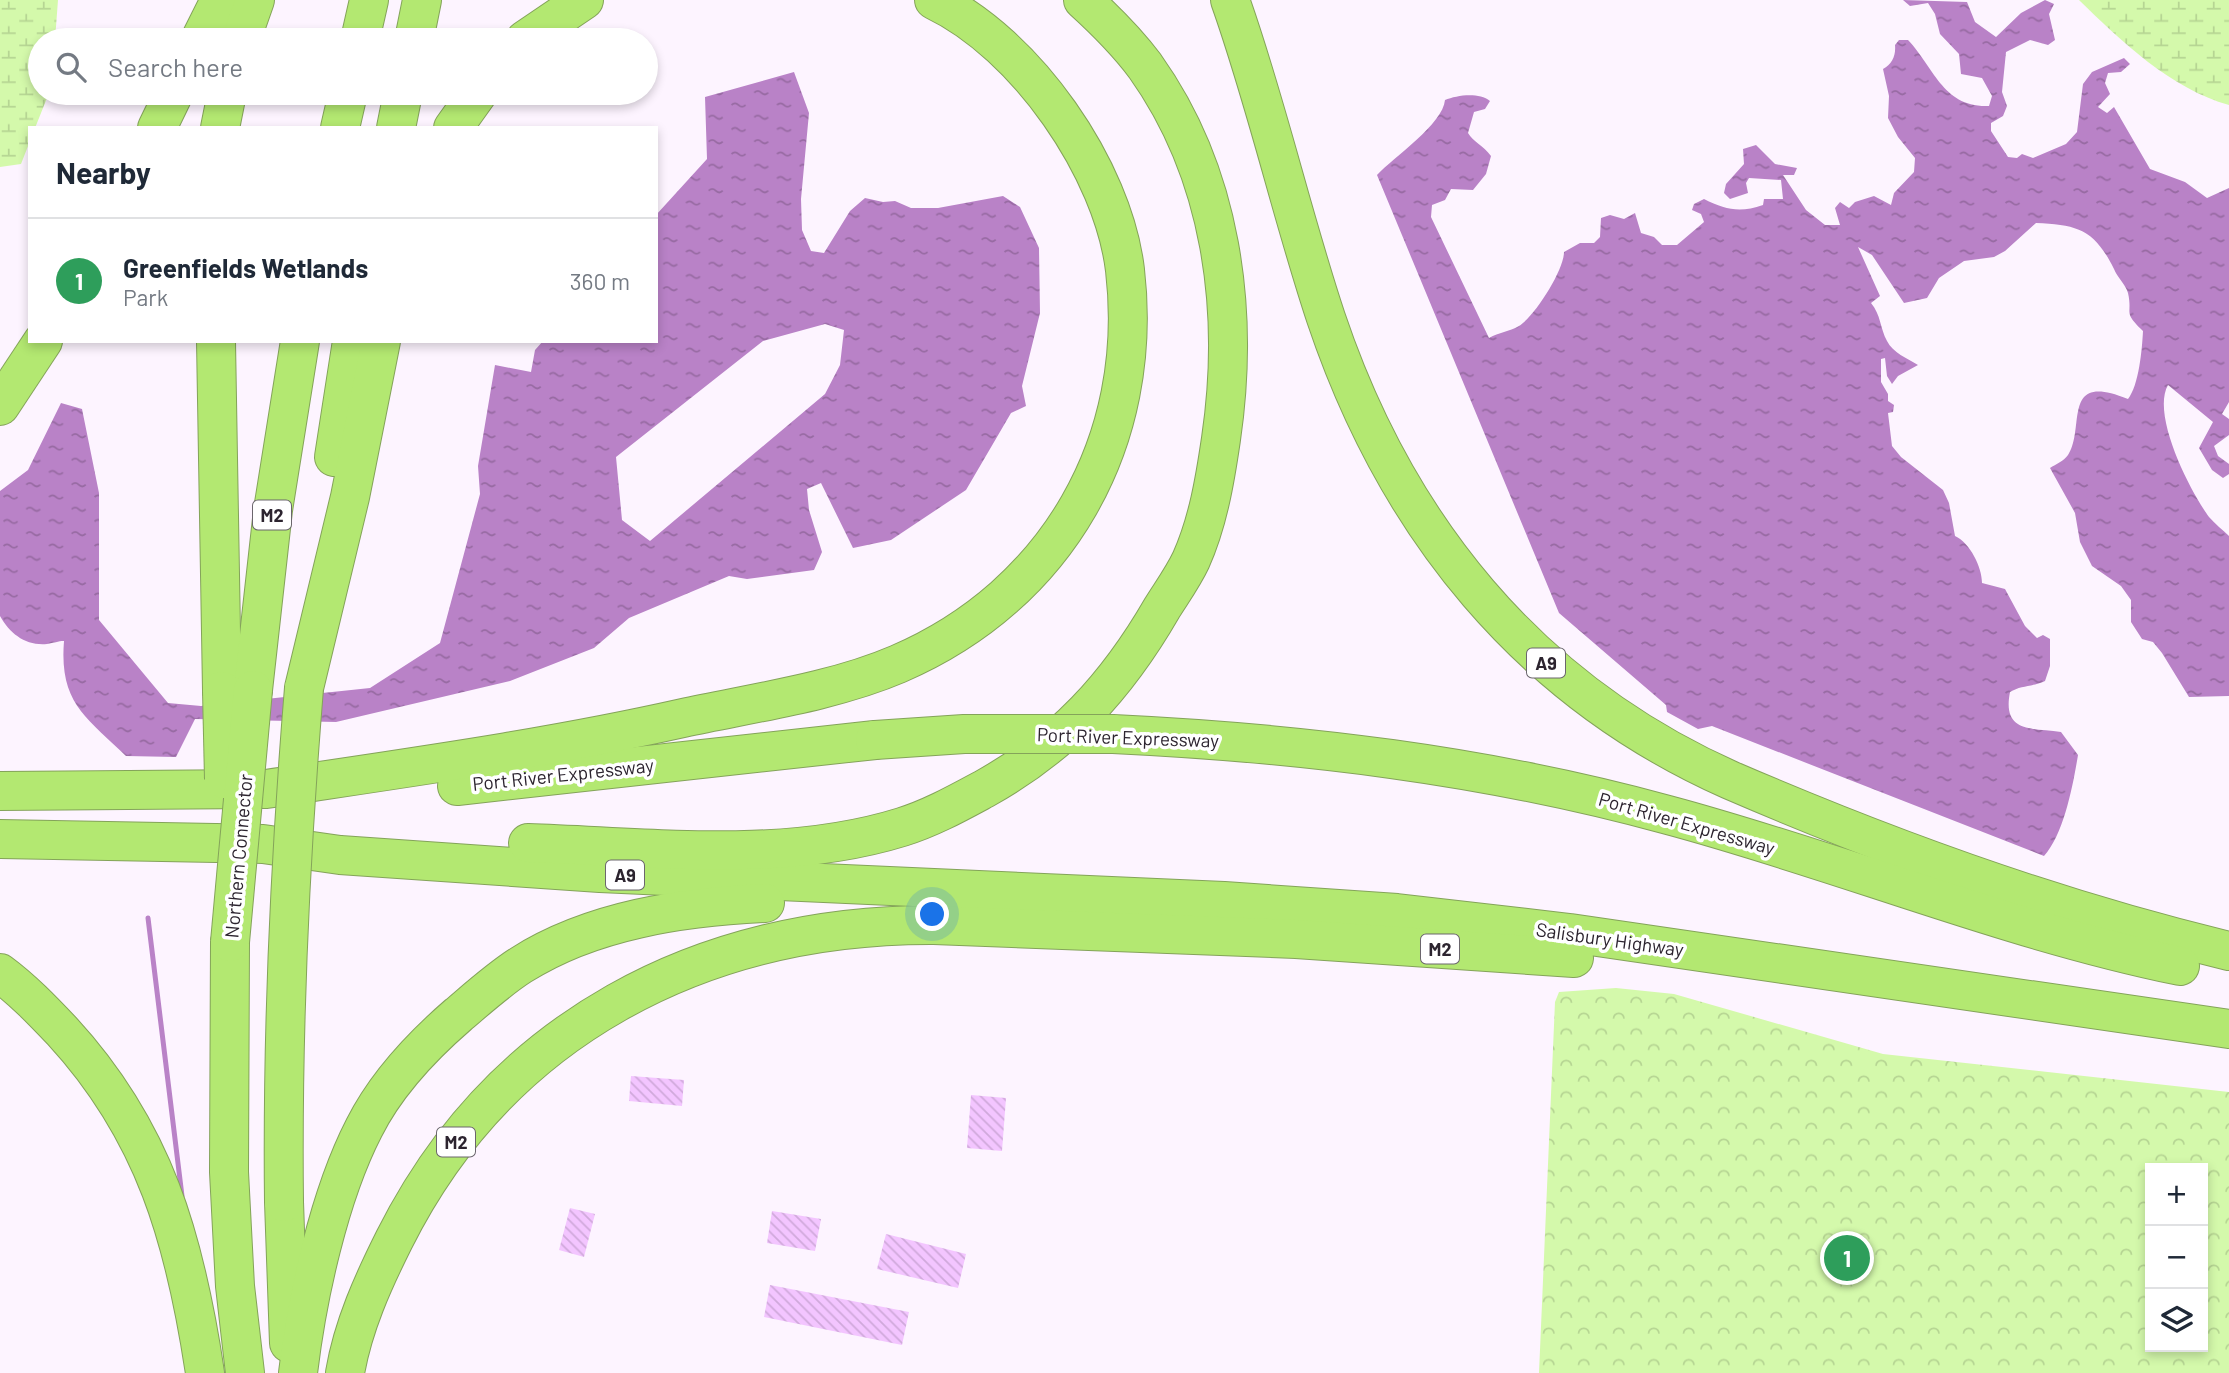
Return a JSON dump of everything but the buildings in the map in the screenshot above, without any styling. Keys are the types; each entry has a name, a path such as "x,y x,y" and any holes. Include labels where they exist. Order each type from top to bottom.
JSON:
{"highway":[{"path":"206,28 220,0"},
{"path":"245,28 255,0"},
{"path":"363,28 369,0"},
{"path":"416,28 422,0"},
{"path":"543,28 584,0"},
{"path":"266,789 501,755 627,731 862,676 934,647 976,620 1015,588 1048,553 1077,511 1102,462 1118,411 1127,357 1128,299 1123,252 1104,196 1082,147 1037,85 993,39 934,0"},
{"path":"263,844 389,839 733,849 824,845 903,827 953,806 1020,769 1070,729 1135,655 1191,560 1214,488 1227,400 1229,345 1228,295 1212,208 1174,114 1144,65 1109,24 1083,0"},
{"name":"A9","path":"1230,0 1326,317 1357,402 1391,471 1430,533 1519,639 1578,689 1634,729 1696,765 1730,780 2020,892 2140,929 2229,951"},
{"path":"158,126 168,105"},
{"path":"220,126 225,105"},
{"path":"340,126 345,105"},
{"path":"396,126 401,105"},
{"path":"454,126 469,105"},
{"path":"0,406 42,343"},
{"path":"216,343 237,690"},
{"name":"Northern Connector","path":"245,1373 235,1286 229,1172 230,942 237,690 273,510 300,343"},
{"path":"292,1373 284,1202 283,1074 293,817 304,688 327,501 352,343"},
{"path":"304,688 350,497 381,343"},
{"name":"Port River Expressway","path":"0,791 266,789 344,792 456,786 875,740 964,734 1112,734 1219,739 1331,750 1450,767 1580,793 1733,833 2039,931 2229,976"},
{"name":"A9","path":"0,839 263,844 340,855 586,873 987,892"},
{"path":"298,1373 330,1210 363,1128 415,1055 520,965 564,943 619,923 717,905 987,892"},
{"name":"Salisbury Highway","path":"987,892 1224,901 1487,923 2229,1030"},
{"name":"M2","path":"345,1373 372,1285 414,1199 471,1121 540,1055 568,1034 655,981 717,956 797,936 891,925 934,925 1296,939 1679,967 2180,1036 2229,1030"},
{"path":"0,974 46,1014 125,1112 162,1186 192,1299 205,1373"}],"green space":[{"path":"0,0 58,0 56,28 28,28 28,105 44,105 36,126 28,126 28,146 21,164 0,167"},
{"path":"2079,0 2229,0 2229,105 2208,98 2167,76 2130,47"},
{"path":"1616,988 1674,994 1883,1054 2229,1092 2229,1373 1539,1373 1555,1002 1559,992"}],"water":[{"path":"1903,0 1967,2 1975,22 1996,37 2021,13 2045,0 2054,4 2049,14 2055,40 2048,45 2030,40 2006,52 2002,92 2007,106 2003,116 1991,123 1991,131 2008,157 2017,158 2022,154 2033,158 2066,144 2077,132 2083,84 2092,72 2124,58 2130,64 2121,72 2108,73 2105,83 2110,94 2098,107 2107,113 2114,107 2150,169 2185,182 2207,198 2229,188 2229,402 2222,414 2229,419 2229,435 2214,446 2218,456 2229,464 2229,474 2223,478 2212,470 2199,448 2213,422 2168,385 2164,398 2168,433 2183,472 2209,517 2229,536 2229,696 2189,697 2162,653 2153,642 2142,639 2131,622 2131,600 2121,586 2092,566 2080,542 2075,513 2050,468 2068,455 2073,444 2079,406 2084,397 2092,392 2107,392 2128,399 2137,376 2143,331 2130,316 2127,290 2099,245 2092,237 2074,228 2036,223 2005,251 1994,257 1964,261 1939,278 1927,298 1904,303 1872,255 1858,247 1880,296 1871,303 1887,341 1897,352 1918,365 1898,376 1892,384 1887,376 1885,358 1881,359 1881,382 1888,394 1888,401 1894,405 1893,412 1888,413 1892,446 1901,457 1943,490 1949,503 1955,536 1966,544 1974,556 1982,583 2005,589 2025,626 2037,638 2043,635 2050,639 2050,666 2045,681 2010,692 2009,705 2010,715 2015,722 2030,728 2061,732 2078,755 2062,822 2044,856 1712,726 1698,729 1667,712 1666,705 1559,613 1377,175 1427,130 1445,100 1468,95 1480,96 1490,101 1485,109 1474,112 1468,133 1491,156 1486,174 1473,190 1451,189 1445,200 1432,205 1431,217 1489,338 1526,321 1554,281 1564,252 1580,243 1594,243 1600,237 1601,218 1610,215 1624,219 1635,213 1641,233 1654,237 1662,245 1677,245 1704,222 1701,214 1692,210 1694,204 1704,199 1719,206 1740,210 1763,205 1764,199 1783,199 1781,180 1749,178 1746,183 1748,193 1730,199 1724,193 1726,184 1744,164 1743,149 1756,145 1775,164 1797,168 1794,175 1783,175 1806,210 1825,225 1840,225 1835,208 1840,202 1849,208 1855,202 1874,196 1891,205 1894,193 1914,172 1915,158 1898,137 1888,118 1889,96 1883,69 1893,59 1895,45 1899,40 1908,40 1941,84 1961,100 1973,105 1989,106 1992,96 1982,78 1961,74 1959,54 1940,34 1935,14 1928,3 1910,6"},
{"path":"794,72 809,113 801,199 802,230 811,251 824,253 850,211 865,198 883,202 895,201 911,208 938,208 1003,196 1020,207 1039,248 1040,313 1022,386 1026,406 1011,413 966,490 891,540 853,548 821,483 807,489 809,510 822,552 814,570 747,579 729,576 629,618 594,648 510,681 336,722 195,719 176,757 126,756 78,707 66,680 64,641 39,644 26,641 19,638 0,616 0,491 28,470 61,403 82,409 99,493 99,620 168,703 201,706 370,688 440,643 480,494 478,466 495,365 531,372 535,350 541,343 658,343 658,213 707,159 705,97","holes":["825,324 844,330 840,365 825,394 650,541 622,520 616,457 763,341"]}],"waterway":[{"path":"148,918 182,1196"}],"place":[{"name":"Greenfields Wetlands","path":"1847,1258"}]}
